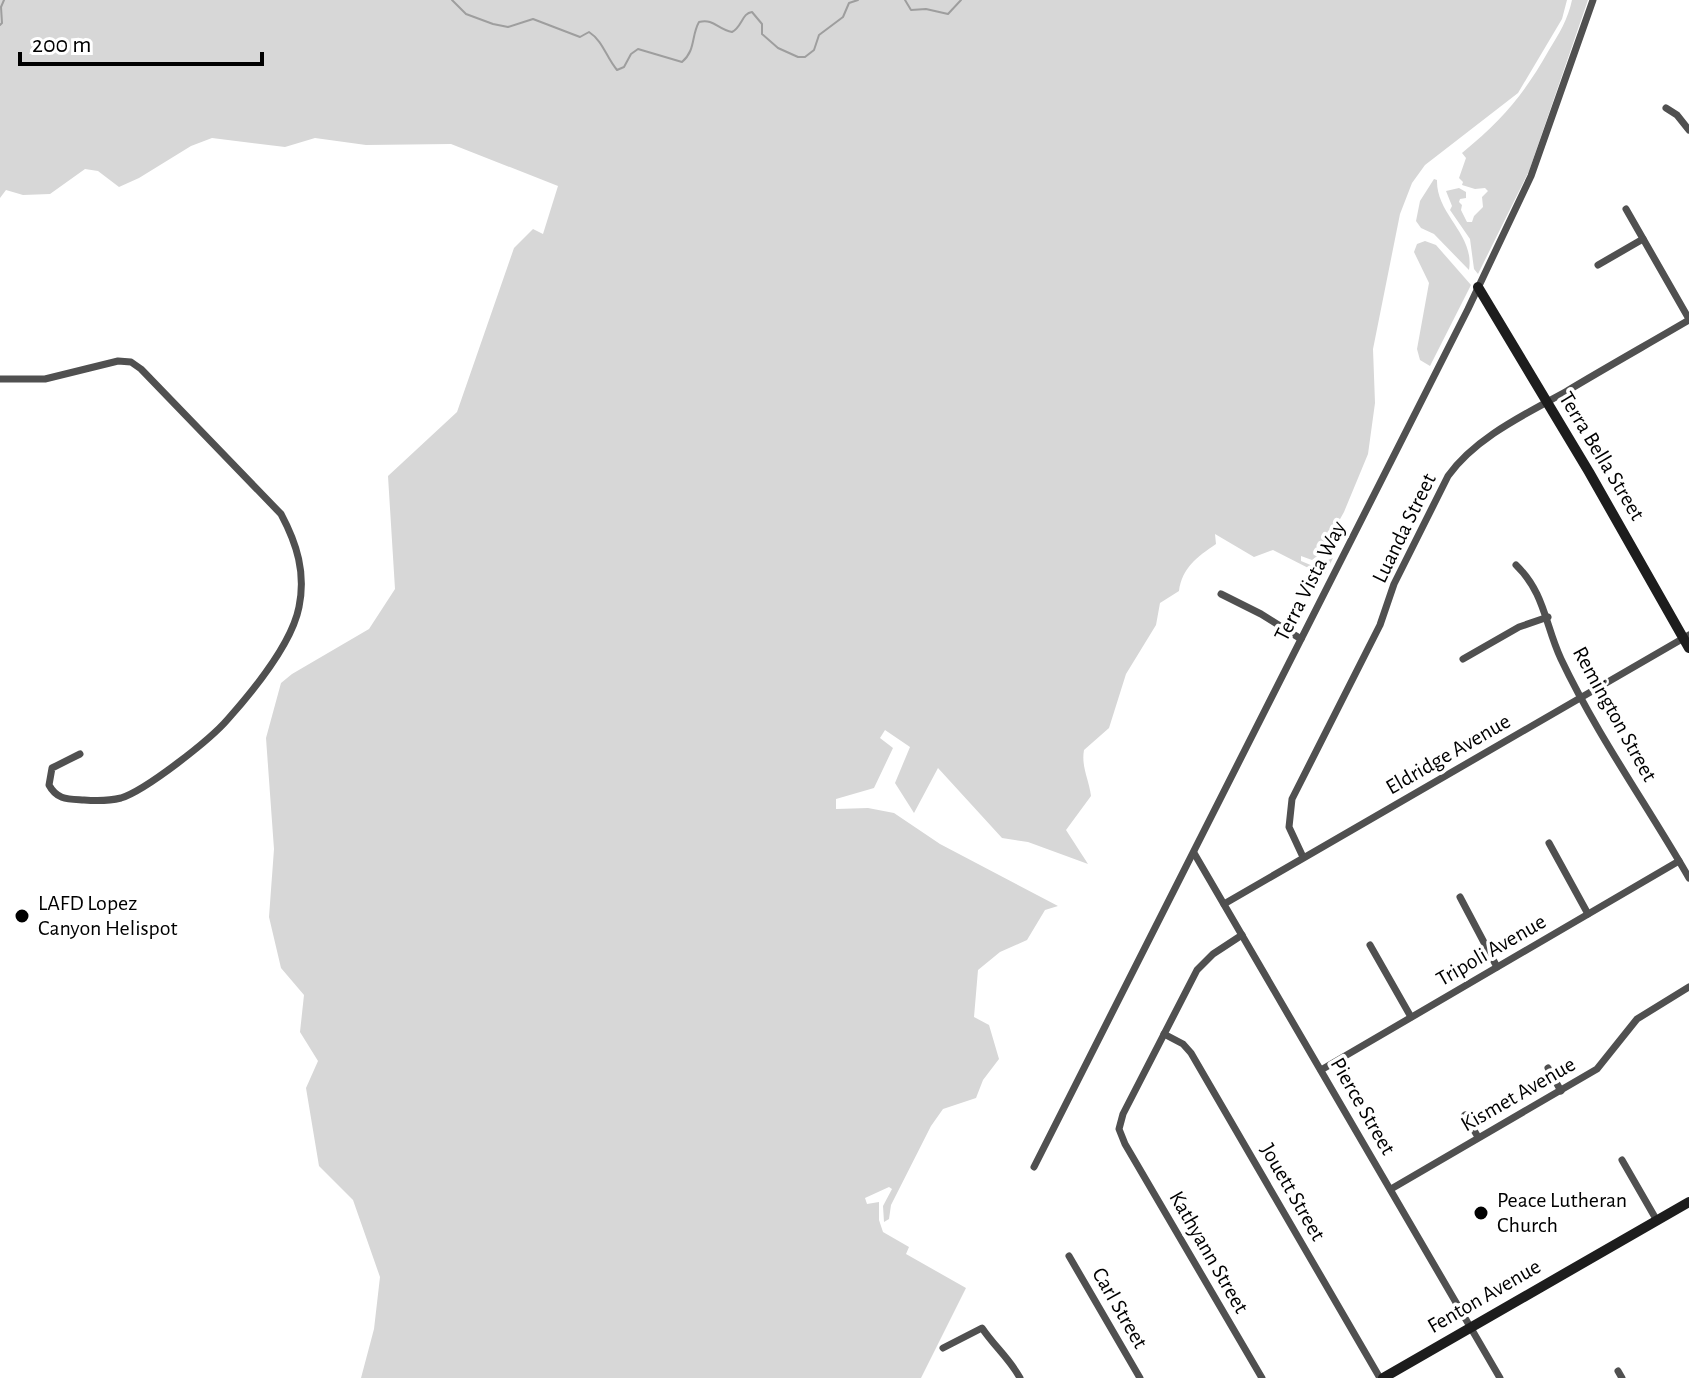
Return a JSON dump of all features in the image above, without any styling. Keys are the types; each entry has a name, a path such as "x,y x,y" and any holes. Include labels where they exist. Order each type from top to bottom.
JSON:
{"street":[{"name":"Terra Vista Way","path":"1034,1167 1478,287 1531,176 1593,0"},
{"path":"1666,108 1677,115 1689,130"},
{"path":"1626,209 1689,320"},
{"path":"1598,265 1643,239"},
{"name":"Terra Bella Street","path":"1478,287 1687,640"},
{"name":"Luanda Street","path":"1303,857 1289,827 1292,799 1380,625 1394,584 1448,476 1477,445 1689,320"},
{"path":"0,379 45,379 118,361 131,362 281,514 294,538 302,573 299,609 284,646 227,721 193,749 147,786 120,798 98,801 63,799 54,794 49,785 52,768 80,754"},
{"name":"Remington Street","path":"1516,565 1531,579 1548,617 1559,655 1581,696 1689,878"},
{"path":"1221,594 1301,639"},
{"path":"1463,659 1519,627 1548,617"},
{"name":"Eldridge Avenue","path":"1224,904 1581,696 1687,640"},
{"path":"1549,843 1588,914"},
{"name":"Pierce Street","path":"1194,853 1500,1378"},
{"name":"Tripoli Avenue","path":"1321,1070 1679,861"},
{"path":"1460,897 1497,967"},
{"path":"1164,1034 1197,970 1213,954 1242,935"},
{"path":"1370,945 1411,1017"},
{"name":"Kismet Avenue","path":"1391,1189 1597,1069 1637,1019 1689,987"},
{"name":"Kathyann Street","path":"1164,1034 1123,1114 1119,1129 1262,1378"},
{"name":"Jouett Street","path":"1164,1034 1183,1044 1191,1053 1382,1378"},
{"path":"1548,1068 1561,1091"},
{"path":"1465,1115 1478,1137"},
{"path":"1622,1160 1656,1219"},
{"name":"Fenton Avenue","path":"1382,1378 1689,1202"},
{"name":"Carl Street","path":"1069,1256 1140,1378"},
{"path":"943,1348 982,1328 997,1350 1010,1360 1020,1378"}],"shaded area":[{"path":"0,0 1567,0 1562,19 1518,93 1425,165 1412,183 1400,214 1373,349 1375,403 1368,454 1344,512 1321,553 1312,560 1301,556 1301,561 1313,566 1333,558 1324,576 1273,550 1254,557 1215,534 1216,544 1192,564 1183,576 1179,591 1160,603 1156,625 1126,674 1109,728 1084,750 1084,768 1091,796 1066,830 1088,864 1028,842 1002,838 938,768 914,813 895,783 910,747 885,730 880,738 893,748 874,788 836,799 836,809 868,808 894,813 940,844 1058,906 1045,910 1027,940 1000,952 978,970 974,1017 989,1025 999,1059 983,1080 976,1098 943,1109 931,1126 891,1205 889,1219 884,1222 883,1206 892,1189 889,1187 865,1198 867,1204 879,1202 883,1232 909,1247 906,1254 966,1288 921,1378 361,1378 374,1329 380,1277 353,1200 319,1166 306,1088 318,1061 300,1032 304,995 281,968 269,917 274,849 266,738 281,683 369,629 395,589 388,476 457,412 514,248 533,229 543,234 558,186 451,144 366,145 315,138 285,147 212,138 191,146 119,187 98,171 85,169 50,194 23,195 6,190 0,198"},
{"path":"1572,0 1588,0 1529,171 1478,274 1474,269 1470,239 1450,210 1452,206 1446,191 1459,188 1466,192 1466,198 1459,202 1467,222 1472,222 1483,207 1482,197 1488,191 1462,185 1459,178 1466,158 1462,153 1521,94 1560,32"},
{"path":"1434,179 1437,180 1442,204 1466,246 1469,270 1434,234 1421,228 1416,221 1420,201"},
{"path":"1425,241 1436,245 1471,285 1430,366 1420,360 1417,349 1429,283 1414,252 1417,244"}],"waterway":[{"path":"0,25 4,0"},
{"path":"452,0 466,14 493,24 508,27 533,19 580,37 589,32 598,40 617,70 624,67 631,54 638,49 682,62 689,53 699,22 709,22 732,32 752,12 762,24 762,34 778,48 805,57 814,50 819,35 843,17 849,3 858,0"},
{"path":"905,0 911,10 926,9 948,14 961,0"}],"place":[{"name":"LAFD Lopez Canyon Helispot","path":"22,916"},
{"name":"Peace Lutheran Church","path":"1481,1213"}]}
